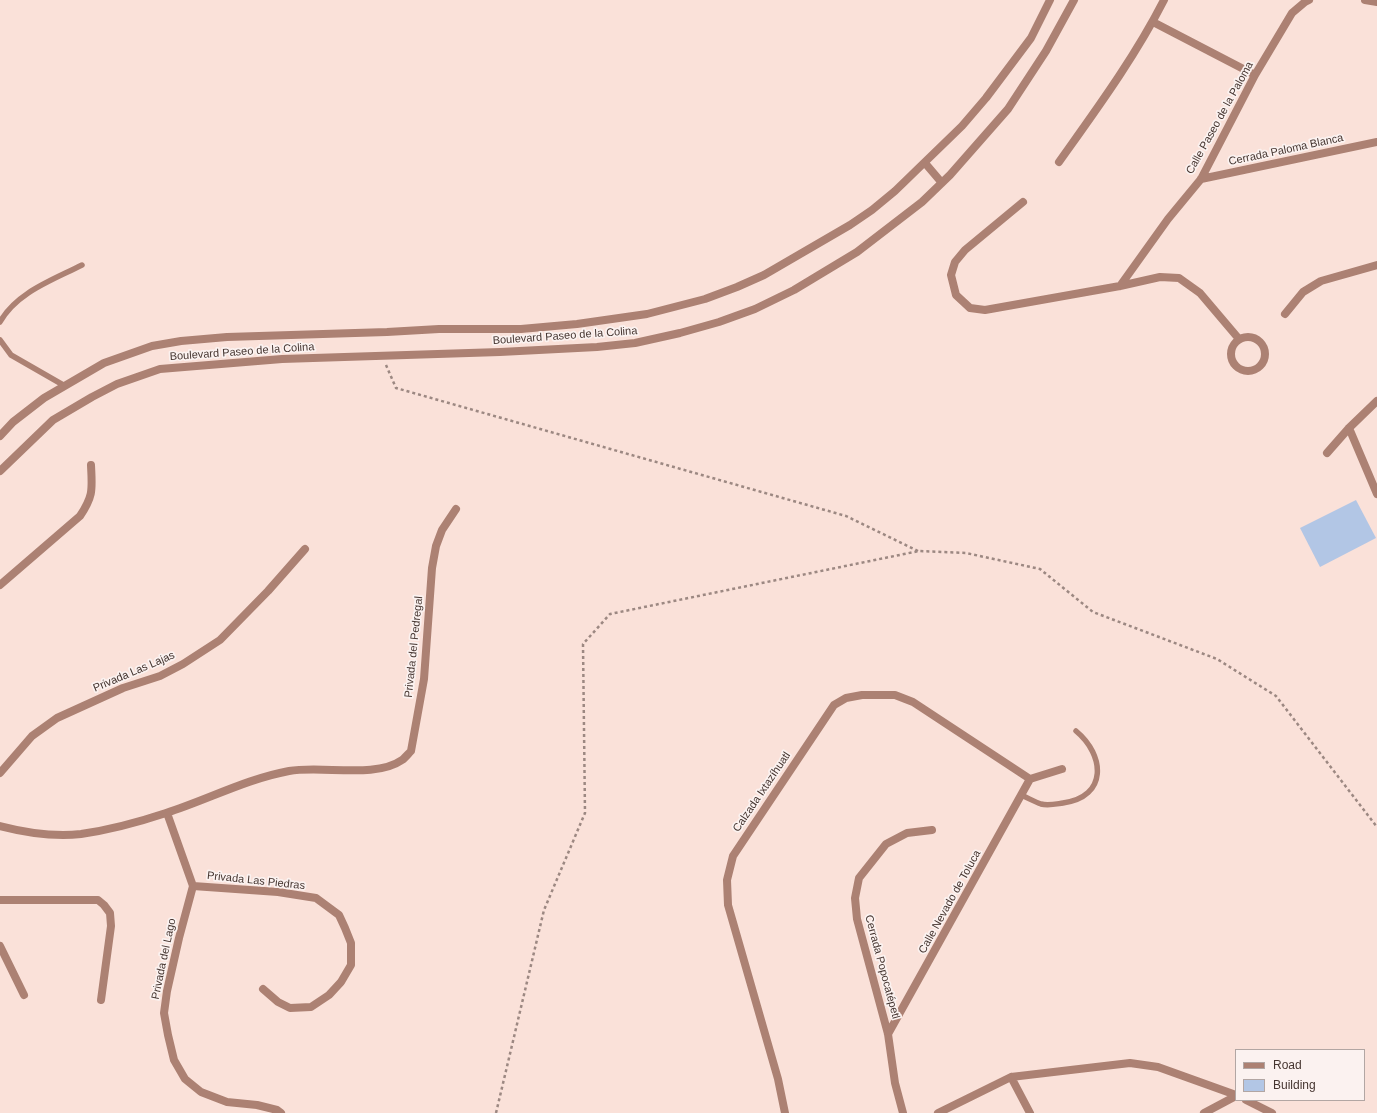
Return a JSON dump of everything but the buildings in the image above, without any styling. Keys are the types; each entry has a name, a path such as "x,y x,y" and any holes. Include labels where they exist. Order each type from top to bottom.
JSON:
{"street":[{"name":"Boulevard Paseo de la Colina","path":"0,436 13,422 44,398 64,386 104,363 152,346 181,341 227,337 439,329 521,329 596,322 647,314 705,299 737,287 764,275 850,225 872,210 895,191 962,126 1008,70 1031,38 1050,0"},
{"name":"Boulevard Paseo de la Colina","path":"0,471 53,420 117,384 160,369 282,359 500,352 635,343 680,333 719,322 755,309 794,290 857,252 922,202 942,183 1008,110 1046,50 1074,0"},
{"path":"1059,162 1102,102 1153,22 1164,0"},
{"name":"Calle Paseo de la Paloma","path":"1120,286 1168,219 1201,179 1256,75 1292,13 1309,0"},
{"path":"1365,0 1377,2"},
{"path":"1153,22 1256,75"},
{"name":"Cerrada Paloma Blanca","path":"1201,179 1377,142"},
{"path":"925,163 942,183"},
{"path":"1023,202 965,250 955,262 951,275 956,295 970,308 985,310 1120,286 1160,277 1179,278 1200,294 1239,339"},
{"path":"1285,314 1303,292 1321,281 1377,265"},
{"path":"1249,337 1257,339 1265,350 1264,362 1254,371 1248,372 1237,368 1233,363 1231,349 1234,343 1239,339 1249,337"},
{"path":"1327,452 1377,401"},
{"path":"1349,428 1377,494"},
{"path":"0,585 80,516 87,506 92,493 91,465"},
{"name":"Privada del Pedregal","path":"0,826 23,832 52,835 80,834 110,828 167,813 258,778 290,771 369,769 389,766 402,760 410,751 424,679 432,568 436,546 442,530 456,509"},
{"name":"Privada Las Lajas","path":"0,773 32,736 57,718 123,688 160,676 183,664 220,640 268,591 305,549"},
{"name":"Calzada Ixtazíhuatl","path":"785,1113 778,1079 728,905 727,880 733,856 834,705 846,698 862,695 895,695 913,702 1030,779"},
{"path":"1030,779 1062,769"},
{"name":"Calle Nevado de Toluca","path":"888,1034 1030,779"},
{"path":"167,813 193,886"},
{"name":"Cerrada Popocatépetl","path":"903,1113 895,1083 888,1034 857,919 855,898 859,878 886,844 907,833 932,830"},
{"name":"Privada Las Piedras","path":"193,886 278,892 316,898 339,915 350,943 351,965 341,982 329,995 310,1007 290,1008 278,1002 263,988"},
{"name":"Privada del Lago","path":"193,886 178,938 164,1013 174,1060 185,1079 201,1092 227,1102 257,1105 277,1110 281,1113"},
{"path":"0,900 98,900 104,905 110,913 111,926 101,1000"},
{"path":"0,946 24,995"},
{"path":"938,1113 1011,1077 1130,1063 1158,1067 1235,1096"},
{"path":"1011,1077 1030,1113"},
{"path":"1204,1113 1235,1097"},
{"path":"1248,1101 1272,1113"}],"lane":[{"path":"0,322 5,313 30,291 82,265"},
{"path":"0,340 11,354 64,386"},
{"path":"1022,795 1042,804 1053,805 1070,802 1089,792 1097,777 1098,765 1091,747 1076,731"}],"path":[{"path":"381,356 396,388 846,516 919,551"},
{"path":"496,1113 544,910 584,813 583,644 610,614 919,551 966,553 1040,569 1093,612 1217,659 1276,696 1377,827"}]}
